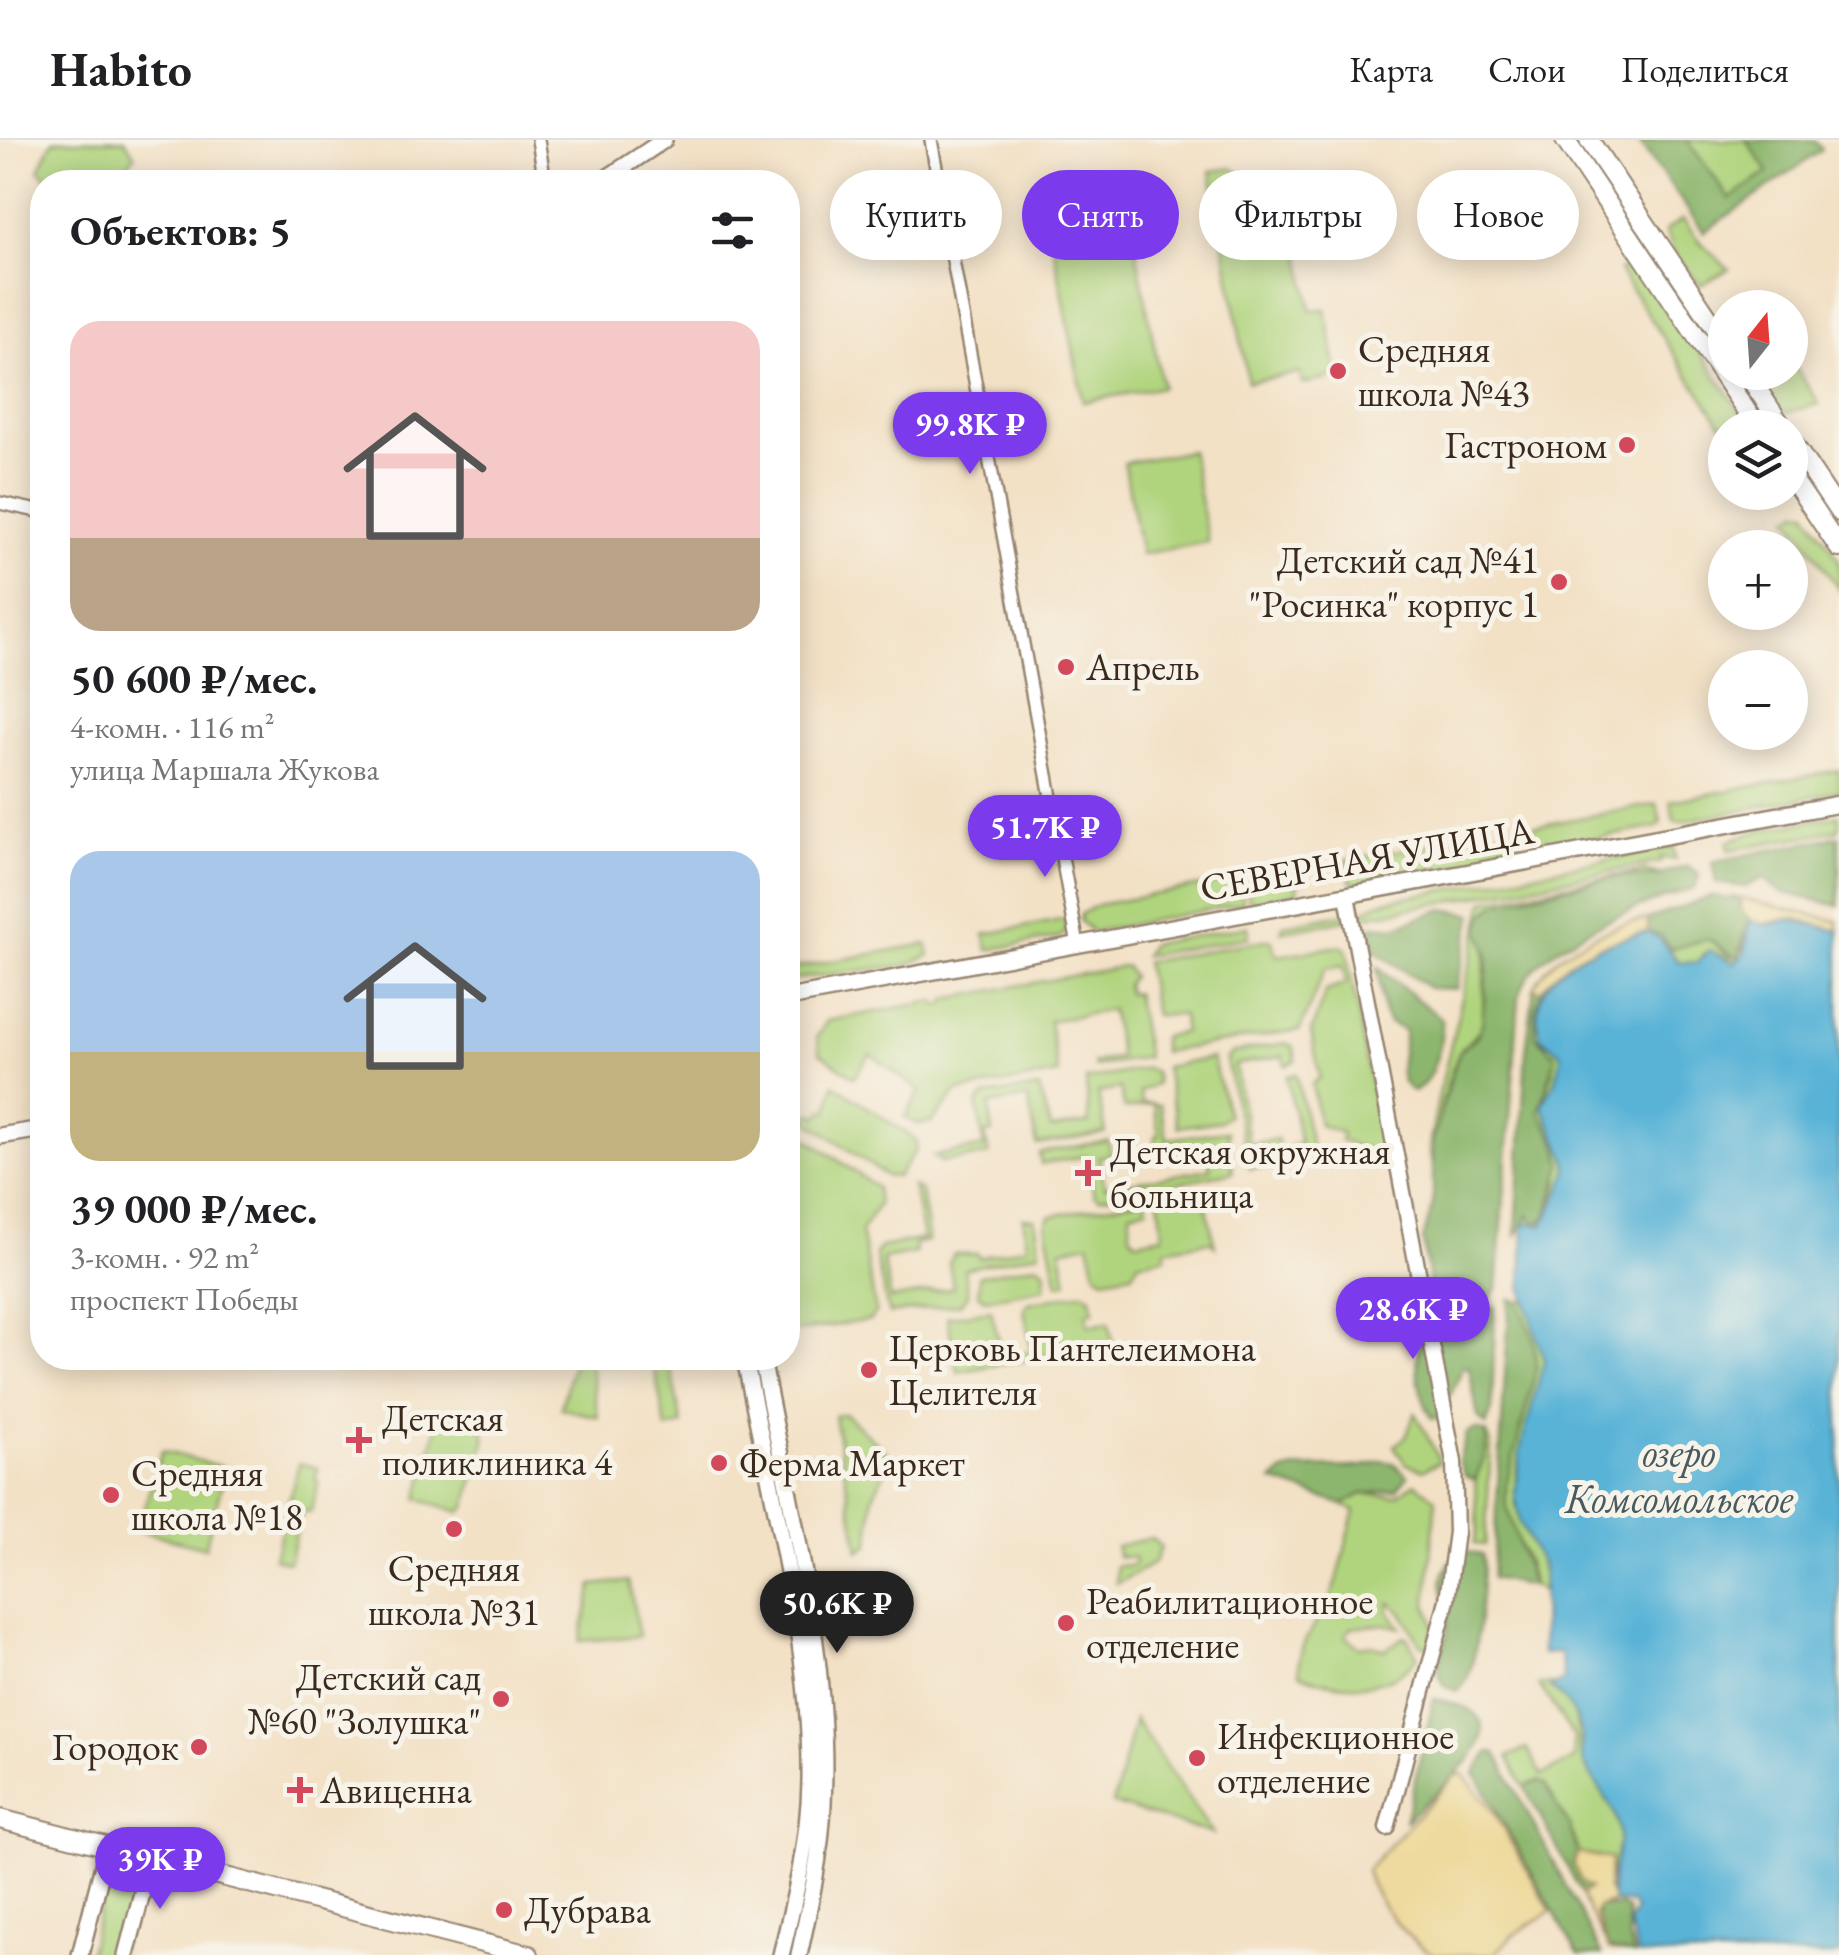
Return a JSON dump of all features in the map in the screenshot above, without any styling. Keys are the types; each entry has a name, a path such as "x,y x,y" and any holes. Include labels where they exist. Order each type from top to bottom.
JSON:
{"main road":[{"path":"620,170 664,140"},
{"path":"1565,140 1746,410"},
{"path":"1589,140 1708,317"},
{"path":"1678,308 1694,296"},
{"path":"1808,466 1839,512"},
{"path":"1808,502 1839,548"},
{"name":"СЕВЕРНАЯ УЛИЦА","path":"800,996 1839,804"},
{"path":"0,1136 30,1131"},
{"path":"747,1370 806,1699 810,1783 799,1955"},
{"path":"764,1370 820,1698 824,1795 807,1876 781,1955"},
{"path":"0,1818 529,1955"},
{"path":"80,1955 108,1846"},
{"path":"126,1955 151,1858"}],"street":[{"path":"538,140 543,170"},
{"path":"931,140 1078,945"},
{"path":"0,503 30,509"},
{"path":"1347,896 1454,1462 1456,1532 1448,1600 1386,1828"}],"green space":[{"path":"53,140 125,140 135,156 123,170 39,170"},
{"path":"1638,140 1687,140 1730,199 1768,172 1746,140 1815,140 1822,150 1704,232"},
{"path":"1687,140 1746,140 1768,172 1730,199"},
{"path":"1683,219 1700,242 1729,269 1701,285 1676,256 1665,231"},
{"path":"1056,260 1138,260 1162,387 1083,402"},
{"path":"1227,260 1302,260 1311,310 1326,309 1338,377 1302,384 1300,373 1248,382"},
{"path":"1634,262 1649,276 1708,363 1708,390 1726,390 1740,410 1712,410 1619,271"},
{"path":"1808,387 1819,404 1796,410 1778,410 1765,390 1808,390"},
{"path":"1191,451 1208,542 1141,554 1124,463"},
{"path":"1800,510 1807,511 1839,560 1839,590 1808,544 1808,530 1799,530 1790,517"},
{"path":"1839,770 1839,791 1680,822 1674,820 1671,801"},
{"path":"1657,804 1661,823 1657,827 1539,849 1533,846 1529,827"},
{"path":"1839,815 1839,830 1729,850 1728,841 1757,831"},
{"path":"1518,829 1520,849 1514,854 1355,884 1350,880 1346,860"},
{"path":"1839,836 1839,906 1781,892 1763,878 1745,887 1716,883 1712,862"},
{"path":"1673,847 1676,860 1660,857 1661,862 1281,932 1283,925 1366,910 1380,902"},
{"path":"1688,866 1699,875 1695,888 1592,928 1566,943 1527,978 1519,998 1497,1290 1489,1299 1431,1295 1423,1240 1433,1204 1433,1138 1459,1052 1477,1036 1482,1024 1488,955 1480,931 1484,915 1496,904 1524,897 1619,876 1655,876"},
{"path":"1296,869 1298,893 1250,902 1245,879"},
{"path":"1644,870 1659,874 1619,876 1524,897 1486,942 1482,1024 1461,1050 1453,1068 1437,1122 1432,1164 1429,1147 1438,1099 1485,901"},
{"path":"1239,879 1243,903 1092,932 1080,921 1081,914 1097,905"},
{"path":"1713,896 1742,901 1740,907 1749,917 1738,958 1707,939 1672,949 1661,935 1648,932 1648,919"},
{"path":"1443,909 1473,914 1456,989 1429,988 1365,944 1373,925 1395,927"},
{"path":"1749,917 1745,953 1735,963 1722,955 1705,953 1697,963 1679,962 1660,939 1648,932 1661,935 1668,945 1707,939 1731,957 1743,950"},
{"path":"1066,919 1066,932 1058,938 988,950 985,934"},
{"path":"1248,926 1249,937 1144,956 1151,944"},
{"path":"1271,939 1277,956 1340,946 1346,949 1384,1155 1340,1141 1342,1133 1319,1125 1312,1084 1320,1078 1311,1032 1326,991 1346,984 1343,966 1325,969 1300,1030 1162,1052 1162,1037 1184,1032 1182,1015 1155,1015 1145,962"},
{"path":"927,944 930,955 907,965 800,978 800,967"},
{"path":"1125,966 1132,976 1126,985 1128,994 1135,993 1147,1057 1095,1067 1094,1063 1120,1057 1111,1010 1049,1021 1058,1074 957,1092 932,1122 916,1124 905,1117 920,1091 870,1054 854,1077 820,1053 817,1037 827,1021 935,1001 937,1006 945,1004 946,999"},
{"path":"1377,967 1442,1019 1432,1070 1413,1092 1402,1080 1404,1030 1389,1023 1384,1013"},
{"path":"1534,988 1541,991 1535,1012 1535,1035 1556,1056 1539,1111 1559,1148 1562,1165 1546,1217 1535,1223 1528,1215 1516,1237 1526,1052"},
{"path":"1541,991 1539,1023 1562,1055 1556,1080 1542,1105 1570,1161 1569,1177 1538,1228 1524,1223 1528,1214 1533,1218 1547,1207 1559,1182 1556,1154 1539,1111 1553,1071 1545,1041 1535,1036 1535,1012"},
{"path":"1285,1043 1294,1048 1296,1060 1286,1066 1283,1056 1235,1065 1249,1144 1277,1139 1281,1158 1277,1165 1249,1169 1226,1059 1232,1053"},
{"path":"1212,1058 1228,1115 1220,1121 1178,1127 1165,1067"},
{"path":"1147,1068 1155,1073 1156,1084 1140,1092 1142,1103 1153,1104 1125,1109 1120,1089 1098,1093 1106,1133 1037,1145 1028,1098 989,1105 993,1133 985,1134 989,1155 941,1162 933,1156 984,1147 977,1104 985,1096 1039,1088 1051,1129 1089,1123 1086,1080"},
{"path":"1296,1074 1312,1149 1308,1158 1293,1162 1290,1146 1300,1144 1287,1076"},
{"path":"834,1084 916,1140 916,1150 897,1177 886,1176 807,1120 812,1113 818,1117 824,1110 828,1112"},
{"path":"1154,1104 1160,1105 1167,1139 1227,1131 1233,1172 1099,1198 1094,1195 1086,1156 1041,1164 1039,1153 1108,1141 1111,1154 1099,1157 1105,1187 1210,1169 1206,1148 1154,1157 1155,1136 1159,1135"},
{"path":"800,1133 876,1187 878,1205 861,1231 876,1312 870,1320 800,1331"},
{"path":"913,1186 921,1191 929,1241 914,1244 916,1253 883,1259 891,1299 953,1288 949,1262 954,1254 978,1254 979,1258 1027,1246 1023,1218 1035,1219 1040,1252 964,1269 968,1295 960,1304 889,1314 875,1254 881,1247 923,1239"},
{"path":"1203,1189 1215,1246 1210,1241 1165,1249 1166,1257 1138,1262 1133,1273 1104,1278 1096,1273 1089,1243 1061,1249 1067,1282 1058,1284 1046,1225 1050,1216 1145,1199 1147,1208 1130,1212 1130,1234 1136,1241 1163,1236 1159,1198"},
{"path":"1038,1264 1046,1271 1045,1288 986,1299 978,1294 979,1276"},
{"path":"1084,1292 1091,1297 1094,1311 1086,1313 1089,1325 1109,1322 1113,1344 958,1372 947,1317 991,1310 1003,1357 1032,1351 1024,1310 1028,1303"},
{"path":"1510,1299 1518,1301 1533,1337 1537,1366 1506,1485 1506,1503 1532,1586 1492,1578"},
{"path":"1524,1300 1544,1360 1540,1391 1519,1460 1515,1496 1520,1521 1540,1565 1542,1591 1532,1586 1506,1497 1509,1466 1534,1376 1534,1353 1518,1301"},
{"path":"1435,1306 1495,1307 1492,1410 1486,1425 1478,1417 1469,1368 1464,1366 1451,1394 1444,1398 1442,1418 1432,1418 1425,1404 1417,1361 1422,1332"},
{"path":"571,1370 591,1370 598,1417 561,1408"},
{"path":"655,1370 671,1370 682,1425 666,1429"},
{"path":"441,1411 480,1422 486,1438 466,1507 460,1512 418,1499"},
{"path":"1415,1413 1439,1462 1423,1470 1405,1463 1394,1446 1406,1437"},
{"path":"845,1414 892,1457 873,1496 869,1544 859,1551 834,1416"},
{"path":"1476,1429 1487,1434 1485,1456 1475,1480 1465,1476 1459,1461 1467,1433"},
{"path":"1487,1434 1491,1444 1485,1545 1474,1544 1478,1528 1475,1484"},
{"path":"162,1451 226,1468 205,1548 137,1530"},
{"path":"1381,1461 1393,1463 1408,1476 1396,1490 1362,1494 1343,1505 1273,1481 1293,1469 1354,1467"},
{"path":"299,1463 318,1468 315,1480 319,1482 311,1512 302,1511 289,1562 274,1558"},
{"path":"1415,1483 1436,1499 1427,1604 1435,1627 1429,1647 1421,1645 1403,1614 1390,1602 1388,1610 1401,1628 1385,1624 1351,1628 1345,1636 1358,1647 1372,1645 1384,1650 1406,1636 1418,1657 1406,1669 1363,1685 1332,1683 1300,1674 1303,1647 1330,1600 1355,1511 1343,1505 1362,1494 1396,1496"},
{"path":"1151,1538 1161,1547 1154,1563 1116,1584 1116,1566 1134,1565 1135,1558 1117,1556 1116,1546"},
{"path":"1461,1551 1482,1554 1483,1569 1474,1654 1470,1671 1457,1691 1446,1687 1439,1667 1448,1621 1443,1581"},
{"path":"629,1581 639,1636 580,1641 593,1585"},
{"path":"1552,1684 1550,1688 1562,1695 1574,1713 1584,1762 1617,1822 1619,1848 1610,1894 1611,1859 1578,1853 1569,1825 1522,1784 1508,1757 1527,1748 1542,1775 1574,1759 1574,1737 1539,1685"},
{"path":"1434,1699 1466,1709 1481,1721 1482,1737 1474,1754 1458,1772 1405,1822"},
{"path":"1135,1719 1136,1722 1213,1834 1113,1804"},
{"path":"1489,1752 1496,1753 1602,1955 1579,1955 1576,1951 1475,1773"},
{"path":"1539,1781 1545,1784 1569,1825 1578,1853 1573,1864 1582,1883 1590,1888 1582,1894 1524,1786"},
{"path":"118,1861 135,1866 139,1875 118,1955 88,1955 111,1866"},
{"path":"1597,1907 1627,1909 1629,1939 1635,1955 1609,1949 1597,1919"}],"sand":[{"path":"1731,896 1837,921 1839,931 1794,918 1756,925 1741,911 1742,901"},
{"path":"1648,919 1648,932 1588,951 1562,968 1541,991 1534,988 1554,962 1583,941"},
{"path":"1463,1774 1493,1811 1551,1911 1512,1936 1494,1955 1437,1955 1426,1950 1394,1920 1376,1894 1366,1870 1456,1775"},
{"path":"1578,1853 1611,1859 1607,1886 1614,1902 1598,1907 1595,1913 1609,1949 1584,1902 1582,1894 1590,1888 1582,1883 1573,1864"}],"water":[{"name":"озеро Комсомольское","path":"1788,919 1839,931 1839,1955 1638,1955 1629,1923 1635,1910 1631,1903 1614,1902 1612,1895 1619,1841 1617,1823 1584,1763 1581,1732 1573,1713 1550,1688 1564,1680 1560,1653 1542,1654 1543,1567 1520,1523 1515,1494 1520,1450 1544,1361 1522,1287 1524,1223 1543,1225 1567,1173 1565,1154 1542,1105 1556,1080 1562,1055 1540,1036 1538,1013 1542,994 1553,977 1586,953 1607,944 1648,932 1660,939 1679,962 1697,963 1709,950 1735,963 1745,953 1750,920 1768,926"}],"place":[{"name":"Средняя школа №43","path":"1338,371"},
{"name":"Гастроном","path":"1627,445"},
{"name":"Детский сад №41 \"Росинка\" корпус 1","path":"1559,582"},
{"name":"Апрель","path":"1066,667"},
{"name":"Детская окружная больница","path":"1088,1173"},
{"name":"Церковь Пантелеимона Целителя","path":"869,1370"},
{"name":"Детская поликлиника 4","path":"359,1440"},
{"name":"Ферма Маркет","path":"719,1463"},
{"name":"Средняя школа №18","path":"111,1495"},
{"name":"Средняя школа №31","path":"454,1529"},
{"name":"Реабилитационное отделение","path":"1066,1623"},
{"name":"Детский сад №60 \"Золушка\"","path":"501,1699"},
{"name":"Городок","path":"199,1747"},
{"name":"Инфекционное отделение","path":"1197,1758"},
{"name":"Авиценна","path":"300,1790"},
{"name":"Дубрава","path":"504,1910"}]}
